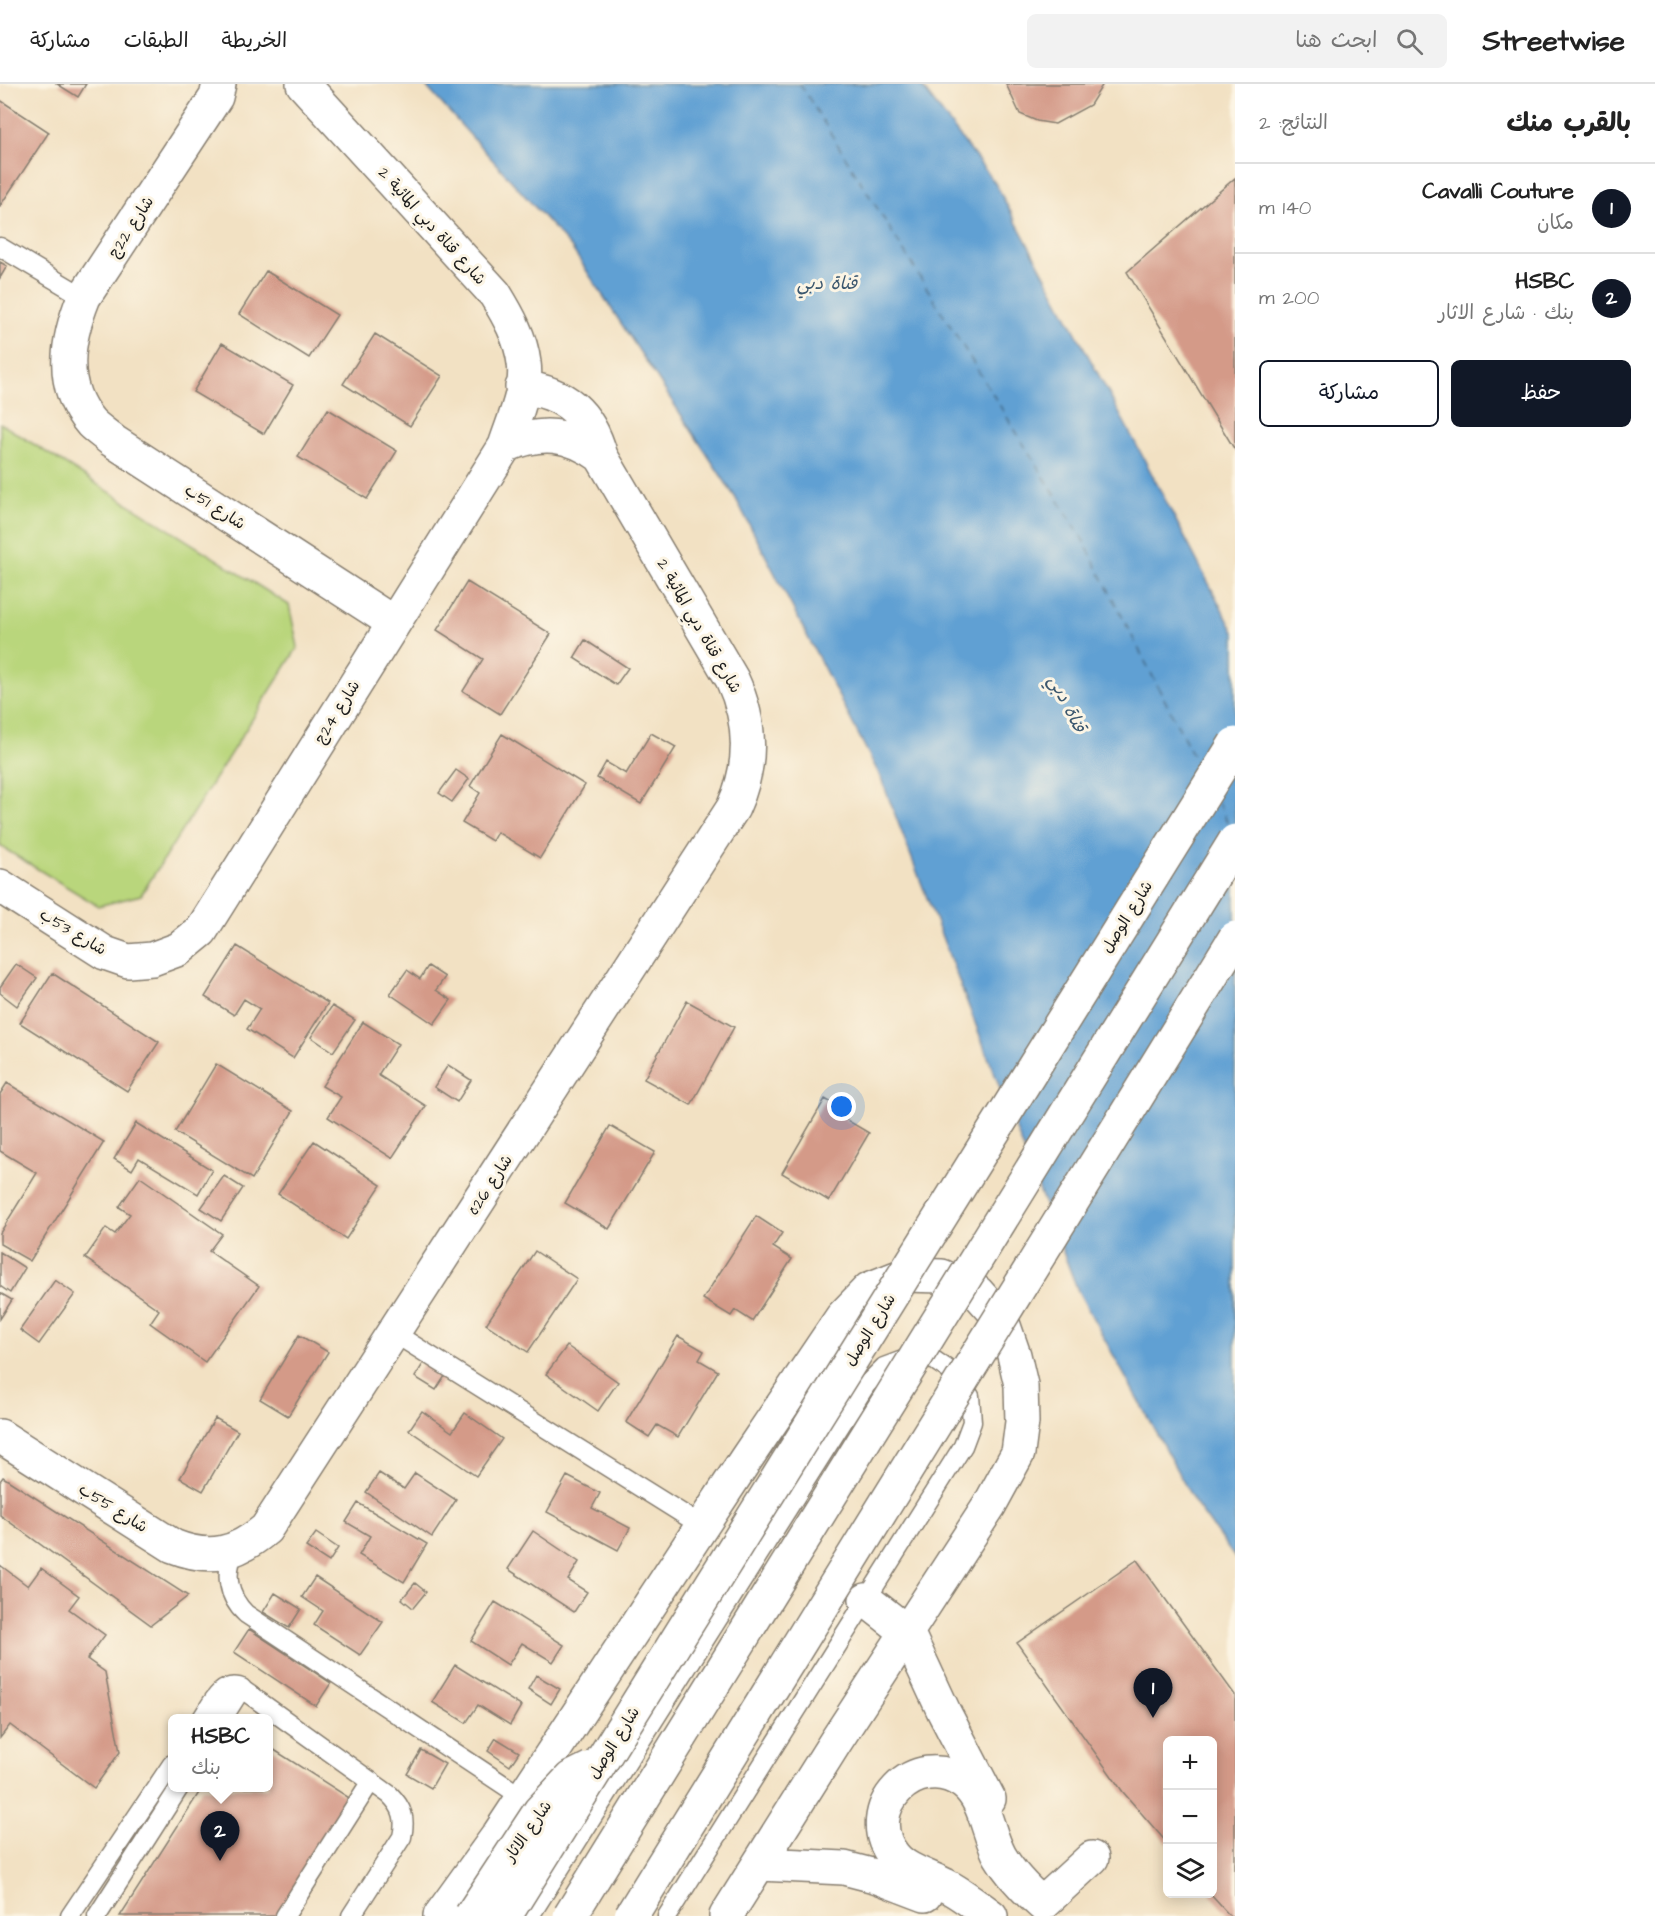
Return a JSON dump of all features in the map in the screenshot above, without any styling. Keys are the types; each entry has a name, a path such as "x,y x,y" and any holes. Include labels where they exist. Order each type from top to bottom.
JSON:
{"street":[{"name":"شارع قناة دبي المائية 2","path":"303,84 495,294 509,317 524,365 522,387 505,446"},
{"name":"شارع 22ج","path":"68,366 73,326 84,297 223,88"},
{"name":"شارع 51ب","path":"68,366 72,386 80,405 91,423 113,441 394,623"},
{"name":"شارع قناة دبي المائية 2","path":"522,387 559,396 586,421 596,438 601,456 732,679 739,695 747,727 747,760 740,793 732,808"},
{"name":"شارع قناة دبي المائية 2","path":"505,446 532,436 561,437 576,441 601,456"},
{"name":"شارع 24ج","path":"152,959 179,949 201,931 505,446"},
{"name":"شارع الوصل","path":"505,1916 1235,744"},
{"name":"شارع 26ه","path":"235,1550 252,1541 266,1529 732,808"},
{"path":"570,1916 1235,841"},
{"name":"شارع 53ب","path":"0,886 105,953 128,960 152,959"},
{"path":"631,1916 1235,938"},
{"path":"440,1916 497,1837 842,1317 869,1289 904,1275 942,1276 977,1292 1002,1320 1021,1385 1022,1422 1018,1453 989,1506 836,1741 726,1916"},
{"name":"شارع 55ب","path":"0,1436 173,1546 204,1555 235,1550"},
{"path":"866,1600 907,1632 944,1712 1046,1908"},
{"name":"شارع الاثار","path":"471,1916 540,1811 571,1778 601,1764"},
{"path":"991,1916 947,1886 904,1866 894,1857 887,1846 882,1820 885,1806 901,1785 925,1774 952,1777 963,1783 974,1793 980,1804 1000,1856 1012,1874 1046,1908"},
{"path":"1046,1908 1092,1858"},
{"path":"760,1864 844,1868 905,1886 963,1916"}],"lane":[{"path":"0,247 84,297"},
{"path":"394,1333 702,1526"},
{"path":"530,1916 866,1385 884,1367 908,1358 934,1360 956,1375 970,1396 972,1422 963,1446 667,1916"},
{"path":"235,1550 228,1567 229,1586 236,1603 246,1614 522,1797"},
{"path":"205,1714 220,1691 233,1686 242,1688 399,1803 405,1826 402,1837 351,1916"},
{"path":"226,1714 242,1688"},
{"path":"70,1916 168,1770"},
{"path":"285,1916 371,1781"},
{"path":"97,1916 176,1792"},
{"path":"497,1837 588,1825"}],"green space":[{"path":"0,423 289,605 298,647 141,895 98,906 0,846"}],"water":[{"name":"قناة دبي","path":"424,84 920,84 995,183 1143,457 1235,634 1235,1558 1195,1503 1078,1291 881,778 735,497 571,247"}],"building":[{"path":"57,84 86,84 78,97"},
{"path":"1006,84 1103,84 1090,105 1055,124 1037,121 1020,114"},
{"path":"0,100 49,132 0,206"},
{"path":"1235,178 1235,450 1127,272"},
{"path":"0,262 7,266 0,278"},
{"path":"266,271 337,315 309,358 239,314"},
{"path":"375,334 442,376 410,426 343,384"},
{"path":"222,343 293,385 264,434 193,392"},
{"path":"328,409 397,451 367,499 298,457"},
{"path":"467,582 551,634 500,714 463,691 483,659 437,630"},
{"path":"585,640 628,668 616,685 574,658"},
{"path":"651,733 676,747 641,804 597,778 606,762 626,774"},
{"path":"502,734 585,785 540,858 497,832 492,841 462,823 480,793 470,786"},
{"path":"456,770 469,779 452,802 439,793"},
{"path":"237,946 328,1003 293,1058 247,1029 260,1009 244,999 234,1015 205,997"},
{"path":"16,964 37,978 17,1006 0,993 0,987"},
{"path":"428,966 445,977 436,990 451,1000 434,1024 390,994 407,970 420,979"},
{"path":"52,973 159,1042 127,1091 20,1023"},
{"path":"687,1001 734,1027 691,1105 644,1079"},
{"path":"332,1006 355,1020 333,1052 311,1037"},
{"path":"363,1022 398,1044 378,1075 426,1106 392,1158 328,1117 341,1097 322,1086"},
{"path":"216,1064 293,1111 252,1179 175,1132"},
{"path":"448,1065 471,1080 457,1102 434,1087"},
{"path":"7,1083 104,1142 30,1261 0,1244 0,1233 37,1173 0,1151 0,1094"},
{"path":"825,1099 849,1113 845,1119 869,1133 829,1201 782,1173"},
{"path":"136,1123 212,1170 198,1194 139,1158 132,1170 114,1159"},
{"path":"610,1126 655,1152 609,1229 565,1203"},
{"path":"314,1141 381,1185 346,1239 278,1194"},
{"path":"224,1176 243,1188 221,1221 201,1208"},
{"path":"140,1177 222,1234 209,1251 259,1286 205,1362 150,1323 159,1310 85,1258 106,1228 115,1234 130,1214 119,1207"},
{"path":"756,1216 782,1233 773,1247 792,1259 752,1321 735,1310 731,1316 703,1299"},
{"path":"535,1251 577,1279 528,1352 486,1324"},
{"path":"0,1252 25,1268 10,1293 0,1286"},
{"path":"55,1280 75,1294 39,1344 20,1330"},
{"path":"0,1293 12,1300 0,1319"},
{"path":"299,1335 328,1352 288,1416 260,1399"},
{"path":"678,1336 704,1351 699,1360 718,1371 678,1437 657,1425 649,1437 626,1422"},
{"path":"567,1346 618,1382 598,1411 546,1374"},
{"path":"426,1359 447,1373 436,1390 415,1377"},
{"path":"422,1411 452,1432 465,1413 502,1439 476,1476 409,1430"},
{"path":"215,1418 238,1431 203,1491 180,1478"},
{"path":"379,1473 404,1489 415,1473 456,1500 432,1537 366,1492"},
{"path":"567,1476 600,1493 592,1508 630,1528 618,1550 547,1512"},
{"path":"3,1477 188,1596 151,1625 0,1515 0,1481"},
{"path":"358,1503 427,1544 404,1582 359,1555 370,1536 346,1522"},
{"path":"533,1531 579,1562 568,1580 587,1592 574,1612 508,1569"},
{"path":"316,1533 338,1548 329,1562 306,1547"},
{"path":"1137,1560 1235,1695 1235,1916 1230,1916 1214,1898 1217,1898 1217,1736 1163,1736 1163,1838 1123,1792 1017,1643"},
{"path":"0,1565 28,1586 41,1568 79,1596 69,1609 105,1635 87,1659 105,1672 120,1752 94,1788 10,1725 0,1738"},
{"path":"315,1577 383,1622 360,1655 314,1625 323,1611 302,1597"},
{"path":"415,1583 426,1592 413,1608 402,1599"},
{"path":"275,1593 301,1609 289,1628 263,1612"},
{"path":"495,1602 564,1645 553,1662 522,1643 508,1665 471,1641"},
{"path":"249,1629 331,1683 316,1706 234,1652"},
{"path":"455,1665 521,1706 510,1725 478,1705 466,1723 432,1702"},
{"path":"536,1675 560,1689 551,1704 528,1689"},
{"path":"496,1738 519,1752 510,1766 488,1751"},
{"path":"273,1749 354,1801 281,1916 120,1916 199,1792 273,1792"},
{"path":"421,1750 445,1764 431,1788 407,1774"}],"ferry route":[{"path":"800,84 1082,538 1200,769"},
{"path":"1218,802 1230,828"}],"place":[{"name":"Cavalli Couture","path":"1153,1718"},
{"name":"HSBC","path":"220,1861"}]}
